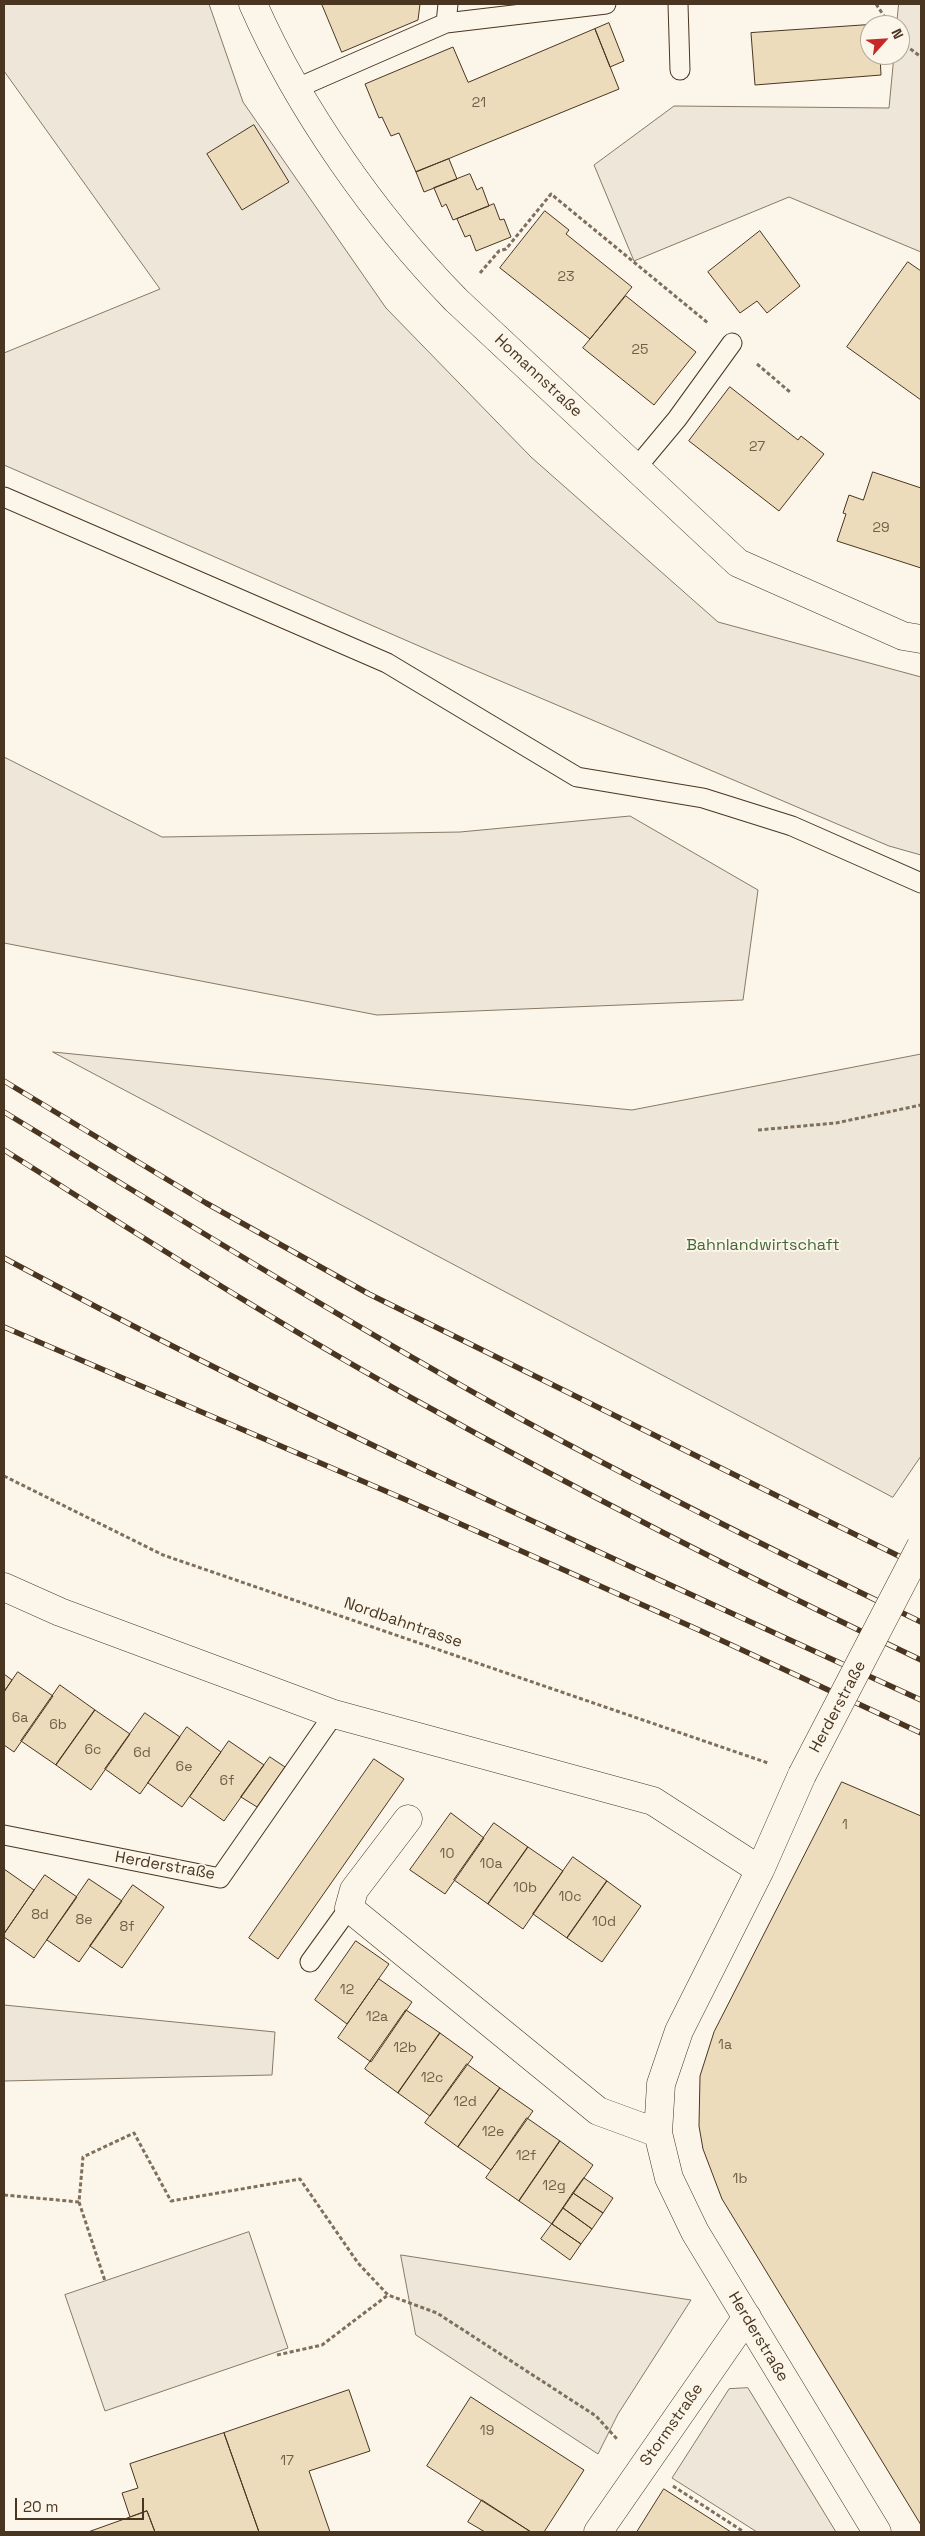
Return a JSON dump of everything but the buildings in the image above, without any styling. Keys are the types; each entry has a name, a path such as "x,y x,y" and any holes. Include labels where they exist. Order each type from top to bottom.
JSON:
{"street":[{"name":"Homannstraße","path":"253,4 295,88 361,185 423,266 456,300 738,563 903,636 921,639"},
{"name":"Herderstraße","path":"877,2532 695,2232 669,2178 658,2133 661,2084 679,2032 760,1870 802,1775 921,1546"},
{"path":"4,1586 60,1612 334,1714 653,1801 760,1870"},
{"path":"408,1819 354,1890 349,1908 598,2111 658,2133"},
{"name":"Stormstraße","path":"598,2532 746,2317"}],"lane":[{"path":"446,23 448,4"},
{"path":"295,88 446,23 606,4"},
{"path":"678,4 680,70"},
{"path":"637,467 677,419 732,343"},
{"path":"4,497 387,663 576,777 703,798 792,826 921,883"},
{"name":"Herderstraße","path":"4,1835 220,1878 334,1714"},
{"path":"310,1962 349,1908"}],"path":[{"path":"876,4 883,15"},
{"path":"910,48 921,57"},
{"path":"456,300 498,251 506,250 551,194 790,392"},
{"path":"758,1130 836,1123 921,1105"},
{"name":"Nordbahntrasse","path":"4,1476 164,1555 802,1775"},
{"path":"105,2281 79,2202 83,2157 134,2133 171,2201 300,2179 358,2263 388,2295 436,2313 596,2416 643,2466 744,2532"},
{"path":"4,2195 79,2202"},
{"path":"277,2355 322,2346 388,2295"}],"green space":[{"path":"4,4 209,4 243,102 386,308 531,457 718,622 921,677 921,855 889,846 458,663 4,465 4,353 160,289 4,71"},
{"path":"899,4 921,4 921,252 789,197 634,261 594,165 674,106 889,108 893,65 910,65 910,15 898,15"},
{"path":"4,757 162,837 460,832 630,816 758,890 743,1000 377,1015 4,943"},
{"name":"Bahnlandwirtschaft","path":"53,1052 632,1110 921,1054 921,1456 893,1497"},
{"path":"4,2005 275,2032 272,2075 4,2081"},
{"path":"249,2232 288,2348 105,2411 65,2295"},
{"path":"401,2255 691,2300 618,2414 598,2454 416,2335"},
{"path":"748,2388 836,2532 757,2532 672,2478 729,2389"}],"railway":[{"path":"4,1081 206,1203 369,1294 921,1567"},
{"path":"4,1112 326,1307 521,1419 720,1523 921,1622"},
{"path":"4,1150 261,1311 419,1402 543,1470 668,1535 921,1660"},
{"path":"4,1258 230,1375 344,1431 574,1541 921,1700"},
{"path":"4,1327 411,1502 699,1630 921,1733"}]}
